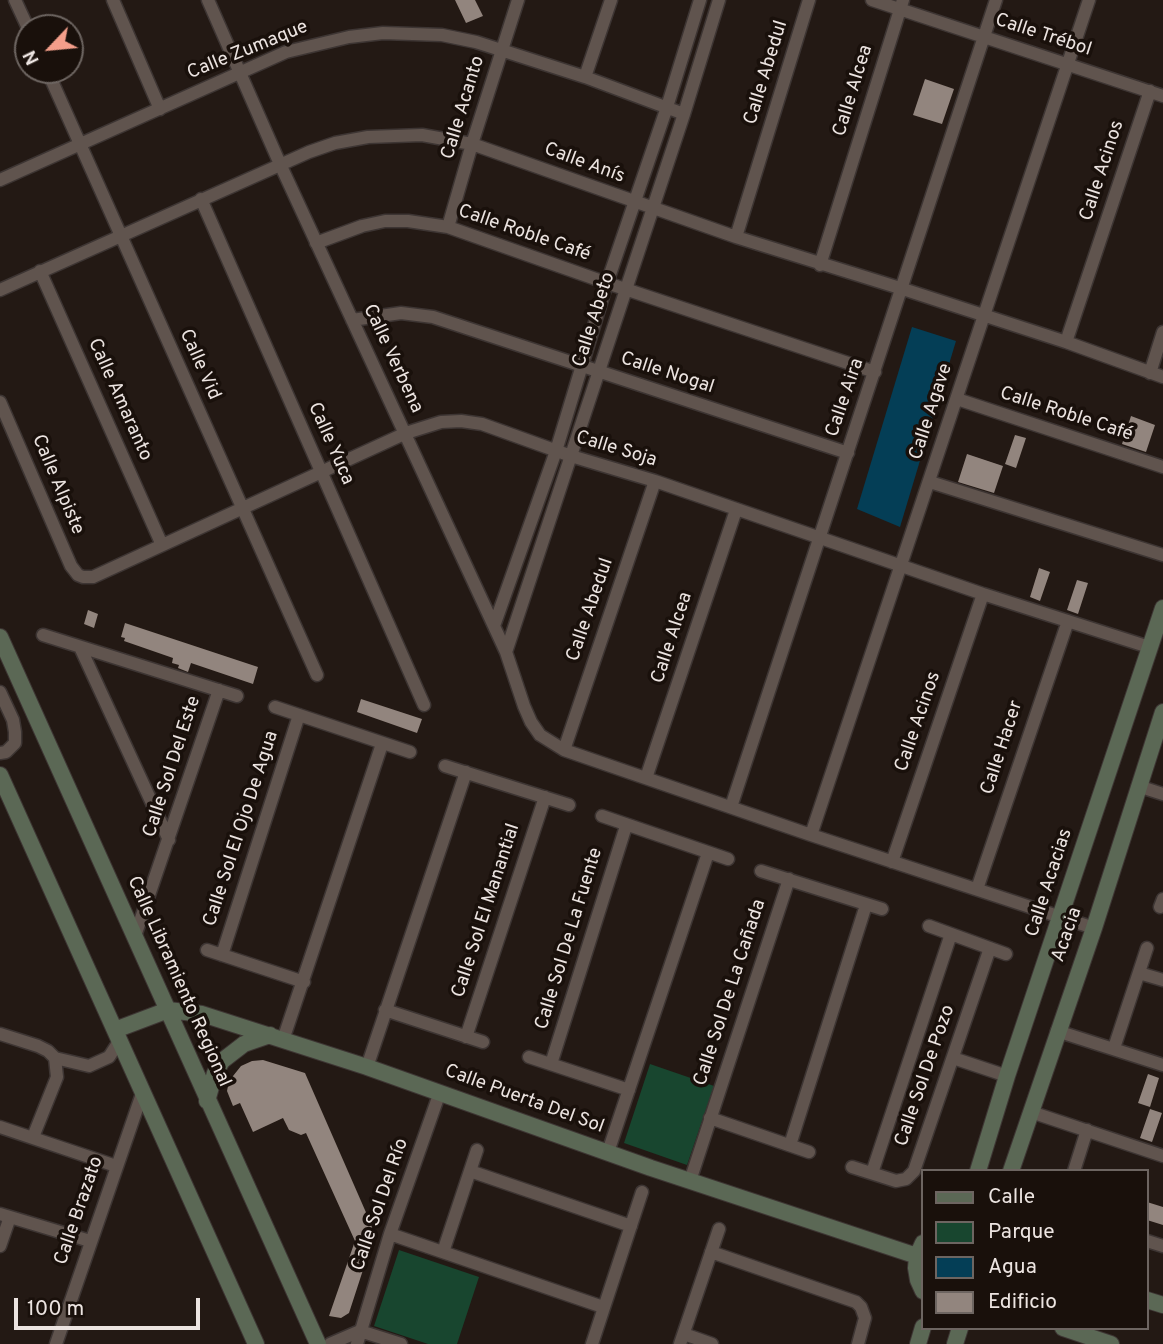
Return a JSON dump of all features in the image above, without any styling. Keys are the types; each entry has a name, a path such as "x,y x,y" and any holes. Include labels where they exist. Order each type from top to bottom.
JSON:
{"street":[{"path":"113,0 160,109"},
{"name":"Calle Verbena","path":"208,0 316,243 506,652 531,722 540,735 564,750"},
{"name":"Calle Acanto","path":"448,227 518,0"},
{"path":"585,77 611,0"},
{"name":"Calle Abeto","path":"494,626 555,451 700,0"},
{"name":"Calle Abeto","path":"506,652 684,114 719,0"},
{"name":"Calle Abedul","path":"736,237 809,0"},
{"name":"Calle Trébol","path":"872,0 901,4 982,37 1163,96"},
{"name":"Calle Aira","path":"731,807 996,0"},
{"name":"Calle Agave","path":"811,835 1089,0"},
{"name":"Calle Alcea","path":"820,265 901,4"},
{"name":"Calle Zumaque","path":"0,180 286,52 314,44 383,33 442,35 501,50 585,77 684,114"},
{"name":"Calle Vid","path":"53,84 317,675"},
{"name":"Calle Acinos","path":"1066,342 1150,91"},
{"name":"Calle Anís","path":"0,290 280,164 335,143 368,137 422,135 472,144 736,237 1066,342 1163,377"},
{"name":"Calle Yuca","path":"201,199 424,705"},
{"name":"Calle Roble Café","path":"316,243 362,226 385,221 408,221 448,227 875,372"},
{"name":"Calle Amaranto","path":"40,271 162,545"},
{"name":"Calle Nogal","path":"352,320 401,313 433,317 848,453"},
{"path":"1150,373 1163,332"},
{"name":"Calle Roble Café","path":"957,399 1163,467"},
{"name":"Calle Alpiste","path":"0,402 71,566 74,572 83,577"},
{"name":"Calle Soja","path":"83,577 93,577 406,433 441,422 461,421 482,424 555,451 655,481 983,594 1149,647"},
{"name":"Calle Abedul","path":"564,750 655,481"},
{"path":"930,482 1163,555"},
{"name":"Calle Alcea","path":"646,778 736,510"},
{"name":"Calle Acinos","path":"892,862 983,594"},
{"name":"Calle Acacias","path":"979,1169 1163,608"},
{"name":"Calle Hacer","path":"977,889 1068,621"},
{"name":"Calle Sol Del Este","path":"43,635 237,696"},
{"name":"Calle Libramiento Regional","path":"0,637 318,1344"},
{"path":"80,647 169,840"},
{"name":"Calle Sol Del Este","path":"135,936 219,690"},
{"path":"0,692 13,720 15,743 6,752 0,753"},
{"name":"Calle Sol El Ojo De Agua","path":"275,707 411,752"},
{"name":"Acacia","path":"1012,1169 1094,928 1163,712"},
{"name":"Calle Sol El Ojo De Agua","path":"222,955 299,715"},
{"path":"207,1101 215,1073 222,1061 244,1044 276,1037 304,982 382,744"},
{"path":"564,750 1094,928"},
{"path":"445,766 569,805"},
{"path":"367,1067 466,772"},
{"path":"0,775 256,1344"},
{"path":"1138,786 1163,794"},
{"name":"Calle Sol El Manantial","path":"466,1037 544,797"},
{"path":"602,816 728,859"},
{"name":"Calle Sol De La Fuente","path":"551,1064 626,826"},
{"path":"608,1152 708,853"},
{"name":"Calle Sol De La Cañada","path":"761,871 882,909"},
{"name":"Calle Sol De La Cañada","path":"691,1181 789,879"},
{"path":"790,1145 866,905"},
{"path":"929,926 1006,954"},
{"name":"Calle Sol De Pozo","path":"872,1173 951,934"},
{"name":"Calle Sol De Pozo","path":"852,1167 901,1181 914,1171 990,948"},
{"path":"1114,1048 1147,948"},
{"name":"Calle Sol El Ojo De Agua","path":"207,950 304,982"},
{"path":"1139,972 1163,980"},
{"name":"Calle Puerta Del Sol","path":"118,1035 168,1010 202,1014 367,1067 691,1181 920,1249"},
{"path":"385,1010 483,1042"},
{"path":"1057,1031 1163,1065"},
{"path":"0,1034 38,1046 55,1058 89,1066 109,1057 118,1035"},
{"path":"529,1057 629,1090"},
{"path":"33,1137 57,1077 55,1058"},
{"path":"953,1058 1007,1076"},
{"name":"Calle Brazato","path":"56,1344 143,1091"},
{"name":"Calle Sol Del Río","path":"358,1337 390,1234 440,1092"},
{"path":"1031,1112 1163,1156"},
{"path":"710,1118 810,1152"},
{"path":"0,1127 116,1166"},
{"path":"1075,1169 1087,1130"},
{"path":"443,1252 477,1150"},
{"path":"470,1171 631,1226"},
{"path":"592,1344 642,1192"},
{"path":"0,1247 5,1215 90,1241"},
{"path":"712,1344 682,1339 719,1229"},
{"path":"390,1234 603,1307"},
{"path":"920,1249 918,1280 922,1290"},
{"path":"711,1252 856,1302 865,1318 858,1344"},
{"path":"1069,1330 1111,1344"},
{"path":"330,1344 358,1337 396,1343"}],"green space":[{"path":"650,1064 714,1086 687,1165 624,1143"},
{"path":"399,1250 479,1277 457,1344 428,1344 374,1326"}],"water":[{"path":"912,327 956,341 900,527 857,509"}],"building":[{"path":"455,0 475,0 483,16 466,23"},
{"path":"925,79 954,89 942,124 913,115"},
{"path":"1131,416 1155,425 1146,452 1122,444"},
{"path":"1015,435 1026,438 1016,468 1005,464"},
{"path":"967,454 1003,466 994,493 958,482"},
{"path":"1039,568 1050,572 1040,601 1030,597"},
{"path":"1077,580 1088,583 1078,614 1067,610"},
{"path":"88,610 98,614 94,628 84,624"},
{"path":"125,623 258,667 253,684 191,663 188,672 178,668 179,665 172,663 173,658 124,641 125,638 121,637"},
{"path":"361,699 422,719 417,733 357,712"},
{"path":"263,1060 305,1073 375,1233 349,1313 341,1318 329,1316 355,1241 306,1133 301,1135 289,1130 283,1118 253,1132 240,1103 233,1106 227,1091 229,1081 241,1066"},
{"path":"1148,1074 1159,1078 1150,1107 1138,1103"},
{"path":"1150,1109 1162,1113 1152,1142 1140,1138"},
{"path":"1149,1203 1163,1207 1163,1225 1149,1221"}]}
